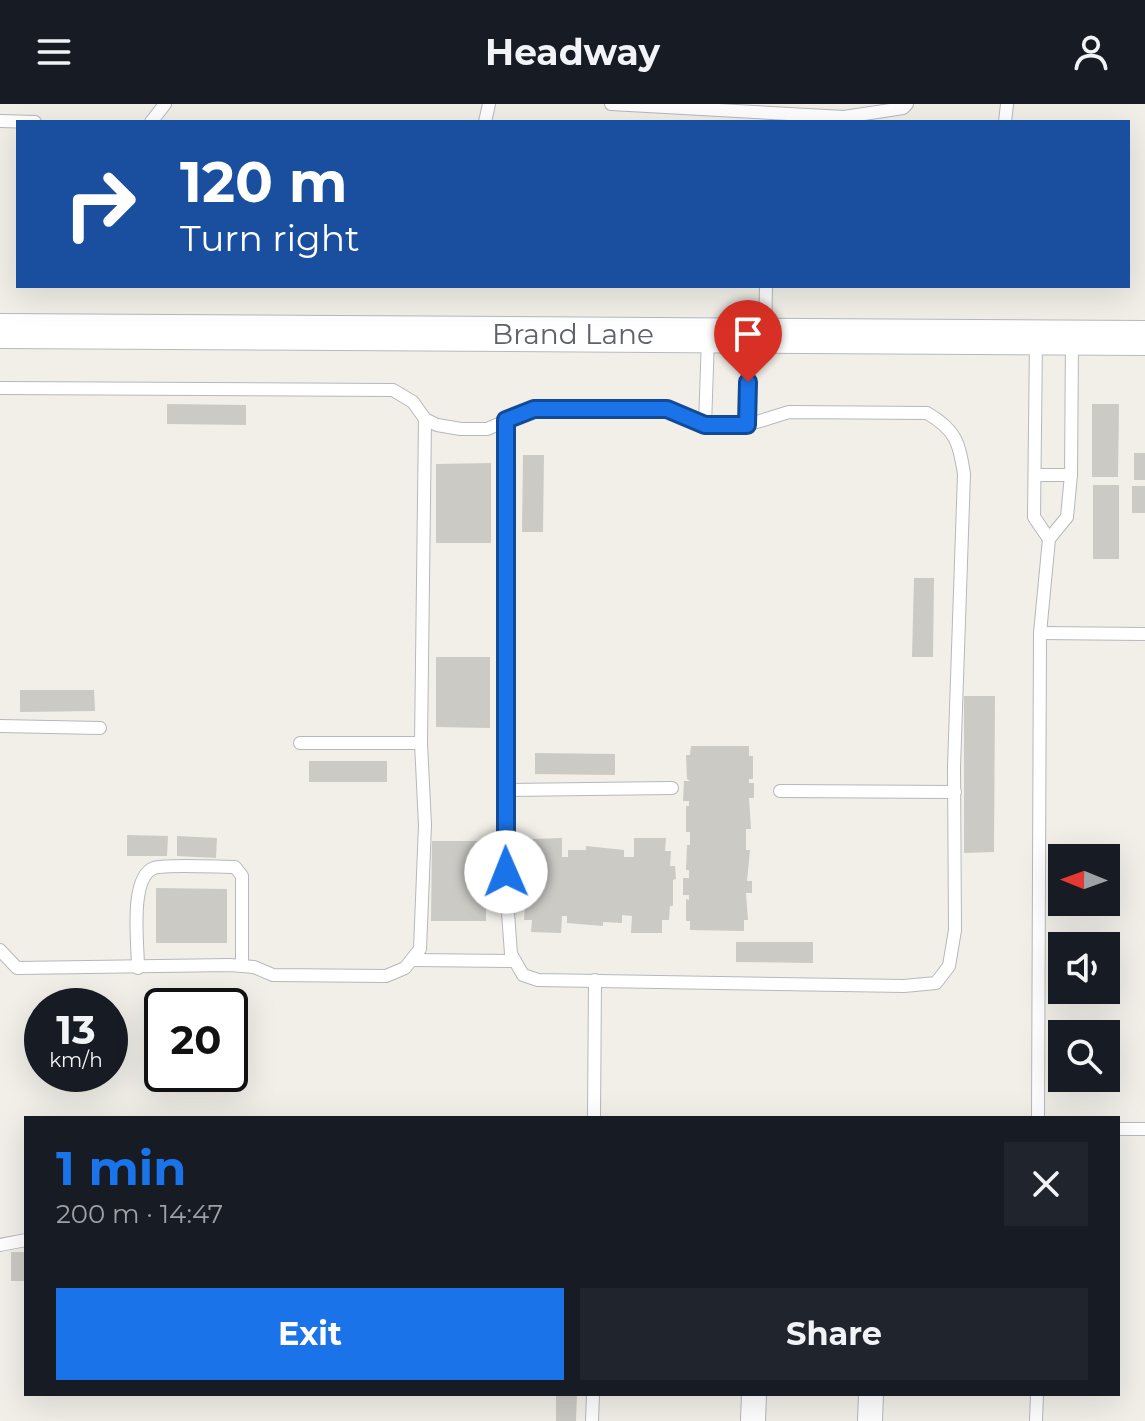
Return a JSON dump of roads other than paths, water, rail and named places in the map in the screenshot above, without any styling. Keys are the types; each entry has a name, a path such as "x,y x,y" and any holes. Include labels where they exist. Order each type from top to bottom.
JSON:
{"street":[{"name":"Brand Lane","path":"0,331 1145,338"},
{"path":"753,1421 754,1396"},
{"path":"870,1421 871,1396"}],"lane":[{"path":"153,120 165,104"},
{"path":"611,104 772,118 844,117 903,108 907,104"},
{"path":"747,425 766,288"},
{"path":"705,425 708,335"},
{"path":"1036,338 1034,517 1049,539"},
{"path":"1038,1116 1040,633 1049,539 1067,517 1071,475 1072,338"},
{"path":"0,388 393,390 413,402 425,419 437,425 461,429 487,429 506,420 534,409 667,409 705,425 747,425 789,412 927,413 945,424 960,444 964,474 955,792 955,930 949,966 936,983 904,986 538,980 523,975 511,954 507,899 506,420"},
{"path":"0,950 17,968 242,966 273,975 386,976 405,968 413,960 420,949 425,825 421,743 425,419"},
{"path":"1035,475 1071,475"},
{"path":"1040,633 1145,634"},
{"path":"0,726 100,728"},
{"path":"300,743 421,743"},
{"path":"505,790 672,788"},
{"path":"780,791 955,792"},
{"path":"138,968 138,890 142,875 155,868 168,867 235,867 242,876 242,966"},
{"path":"413,960 515,961"},
{"path":"594,1116 595,980"},
{"path":"1120,1129 1145,1129"},
{"path":"0,1245 24,1240"},
{"path":"592,1421 593,1396"},
{"path":"1036,1421 1037,1396"}]}
